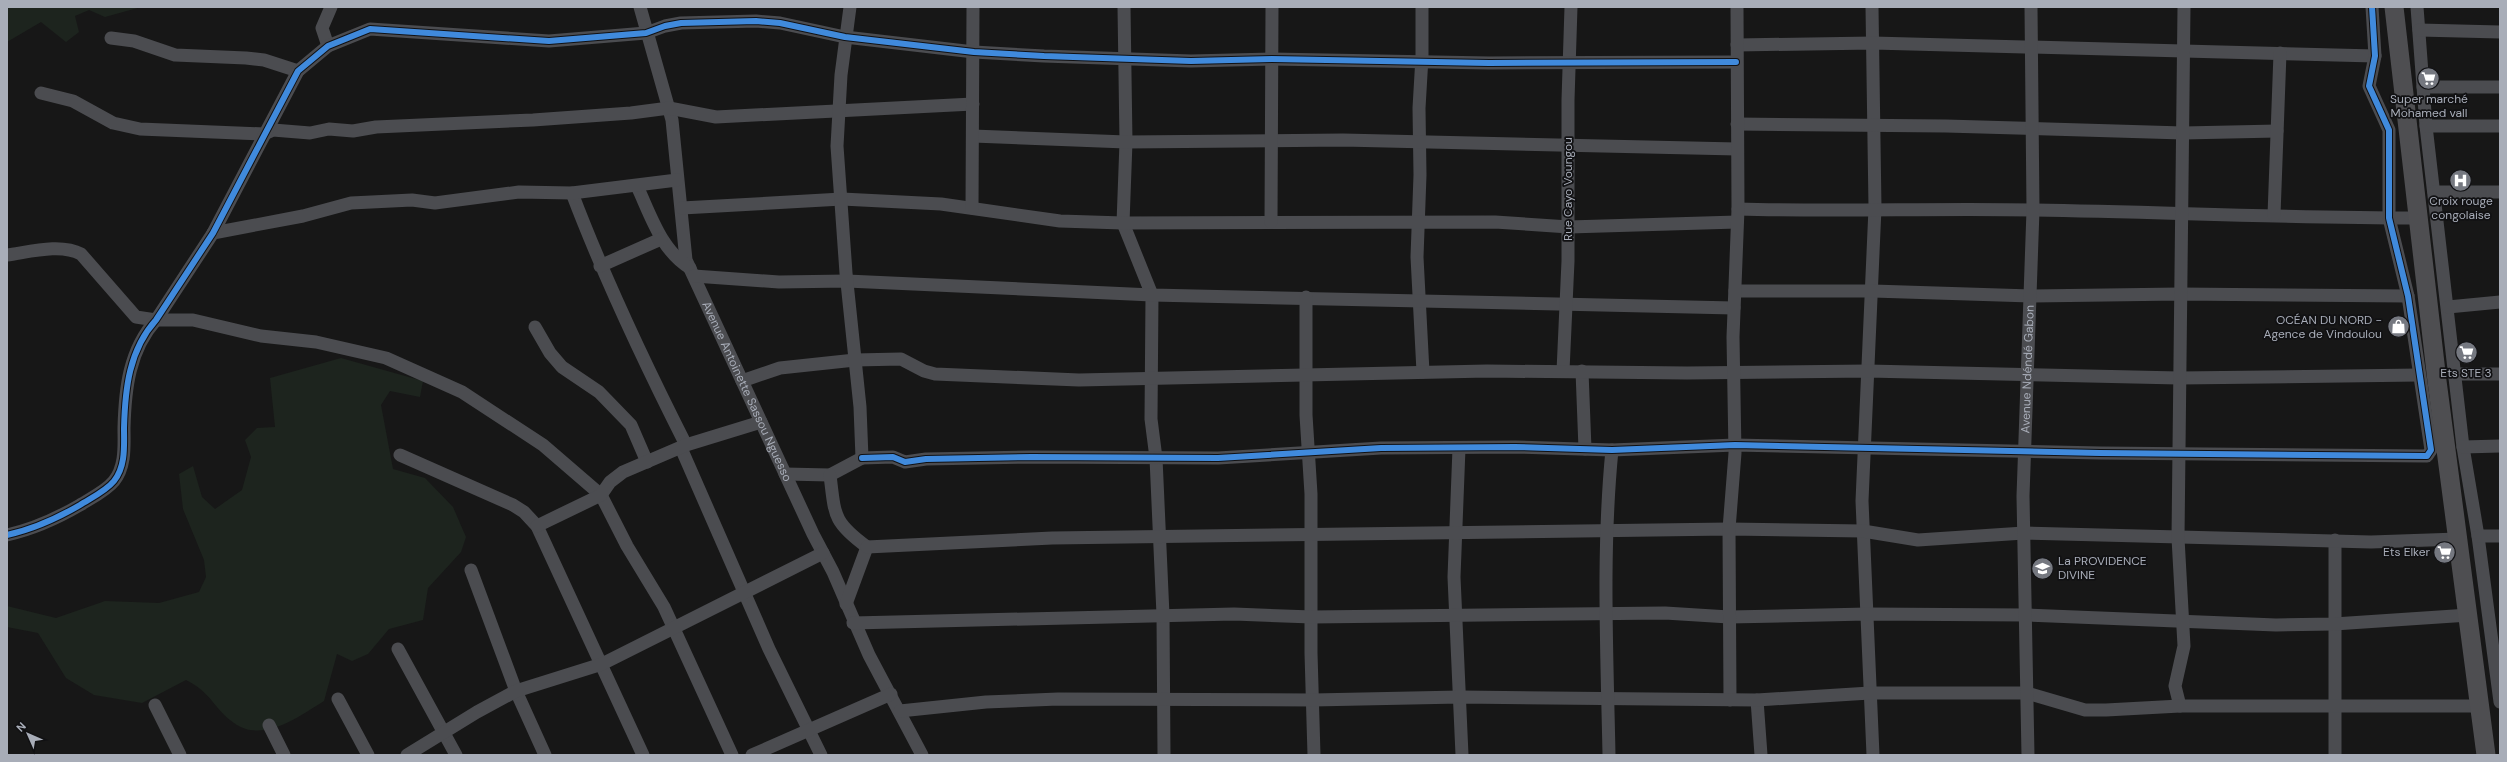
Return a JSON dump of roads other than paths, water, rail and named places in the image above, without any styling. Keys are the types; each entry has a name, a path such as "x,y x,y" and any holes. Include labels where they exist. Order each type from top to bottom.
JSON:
{"highway":[{"path":"2394,7 2417,218 2481,706 2486,755"}],"street":[{"path":"328,46 322,28 331,7"},
{"name":"Avenue Antoinette Sassou Nguesso","path":"640,7 669,108 677,180 682,208 684,250 692,272 760,422 823,553 854,622 922,755"},
{"path":"850,7 845,36 838,110 837,146 847,281 860,407 862,458"},
{"path":"972,208 974,104 973,7"},
{"path":"1124,7 1126,142 1123,223 1152,295 1153,379 1151,419 1156,458 1163,615 1164,755"},
{"path":"1271,222 1272,7"},
{"path":"1422,7 1418,222 1422,372"},
{"name":"Rue Cayo Voungou","path":"1563,371 1569,227 1568,144 1572,7"},
{"path":"1730,700 1729,529 1735,445 1732,373 1738,209 1736,62 1737,7"},
{"path":"1872,7 1875,208 1873,291 1863,448 1863,531 1873,755"},
{"name":"Avenue Ndéndé Gabon","path":"2028,755 2024,533 2027,373 2033,210 2031,7"},
{"path":"2180,706 2175,686 2184,646 2178,538 2178,453 2184,7"},
{"path":"785,474 830,475 862,458 893,458 905,462 949,458 1156,458 1309,454 1381,448 1612,450 1735,445 2428,456 2431,454 2431,450 2408,296 2389,218 2389,130 2369,86 2375,56 2372,7"},
{"path":"2417,7 2426,126 2457,374 2464,447 2497,647 2500,702"},
{"path":"7,535 29,530 48,523 100,493 114,481 121,469 124,455 129,374 145,332 156,320 212,232 298,71 328,46 370,29 549,41 646,32 674,24 756,21 780,23 845,36 974,52 1191,61 1272,59 1422,62 1736,62"},
{"path":"2419,30 2500,32"},
{"path":"111,38 134,41 175,55 252,58 298,71"},
{"path":"1737,45 1873,43 2375,56"},
{"path":"2274,215 2280,54"},
{"path":"2423,87 2500,87"},
{"path":"41,93 73,101 113,123 140,129 264,134 273,130 295,133 329,129 348,131 376,127 533,120 631,113 669,108 716,117 974,104"},
{"path":"1737,124 1874,125 2183,133 2277,131"},
{"path":"2426,126 2500,126"},
{"path":"973,136 1126,142 1420,141 1737,149"},
{"path":"212,232 304,216 351,203 412,200 435,203 519,192 572,193 677,180"},
{"path":"637,186 661,239 680,262 692,272 779,282 847,281 1152,295 1566,303 1734,308"},
{"path":"2434,192 2500,192"},
{"path":"572,193 600,266 628,330 684,446 769,648 821,755"},
{"path":"682,208 842,199 972,208 1060,221 1123,223 1495,222 1569,227 1737,222"},
{"path":"1738,209 1808,211 1875,208 2033,210 2417,218"},
{"path":"600,266 661,239"},
{"path":"7,255 64,248 74,250 81,254 130,312 136,317 156,320 198,320 261,336 316,342 347,348 400,362 462,392 543,445 601,495 674,629 732,755"},
{"path":"1735,291 1873,291 2031,296 2180,294 2408,296"},
{"path":"1306,298 1308,374 1306,415 1309,454 1312,617 1310,653 1314,755"},
{"path":"2448,307 2500,302"},
{"path":"535,327 550,353 562,367 599,392 631,426 647,462"},
{"path":"742,381 780,368 855,360 901,359 924,372 935,374 1079,380 1308,374 1563,371 1732,373 1868,371 2027,373 2179,378 2419,375"},
{"path":"1582,371 1585,449"},
{"path":"2457,374 2500,374"},
{"path":"537,526 601,495 610,482 623,472 684,446 760,422"},
{"path":"2464,447 2500,446"},
{"path":"1459,448 1454,577 1457,614 1462,755"},
{"path":"1609,755 1607,614 1608,489 1612,450"},
{"path":"400,455 513,506 524,512 537,526 643,755"},
{"path":"830,475 834,512 840,523 867,547 956,541 1729,529 1863,531 1918,540 2024,533 2371,542 2458,539"},
{"path":"2478,536 2500,536"},
{"path":"2335,540 2335,755"},
{"path":"846,604 867,547"},
{"path":"407,755 516,691 602,664 823,553"},
{"path":"471,570 516,691 545,755"},
{"path":"854,622 920,620 1023,620 1234,614 1312,617 1457,614 1665,613 1729,617 1867,614 2026,615 2182,621 2334,624 2469,615"},
{"path":"398,649 456,755"},
{"path":"900,711 986,702 1058,698 1313,700 1460,697 1757,700 1870,692 2027,693 2085,710 2180,706 2481,706"},
{"path":"752,755 891,694"},
{"path":"338,699 368,755"},
{"path":"1757,700 1761,755"},
{"path":"155,706 180,755"},
{"path":"269,725 284,755"}],"place":[{"name":"Super marché Mohamed vall","path":"2429,78"},
{"name":"Croix rouge congolaise","path":"2461,180"},
{"name":"OCÉAN DU NORD - Agence de Vindoulou","path":"2398,327"},
{"name":"Ets STE 3","path":"2466,352"},
{"name":"Ets Elker","path":"2445,552"},
{"name":"La PROVIDENCE DIVINE","path":"2043,568"}]}
